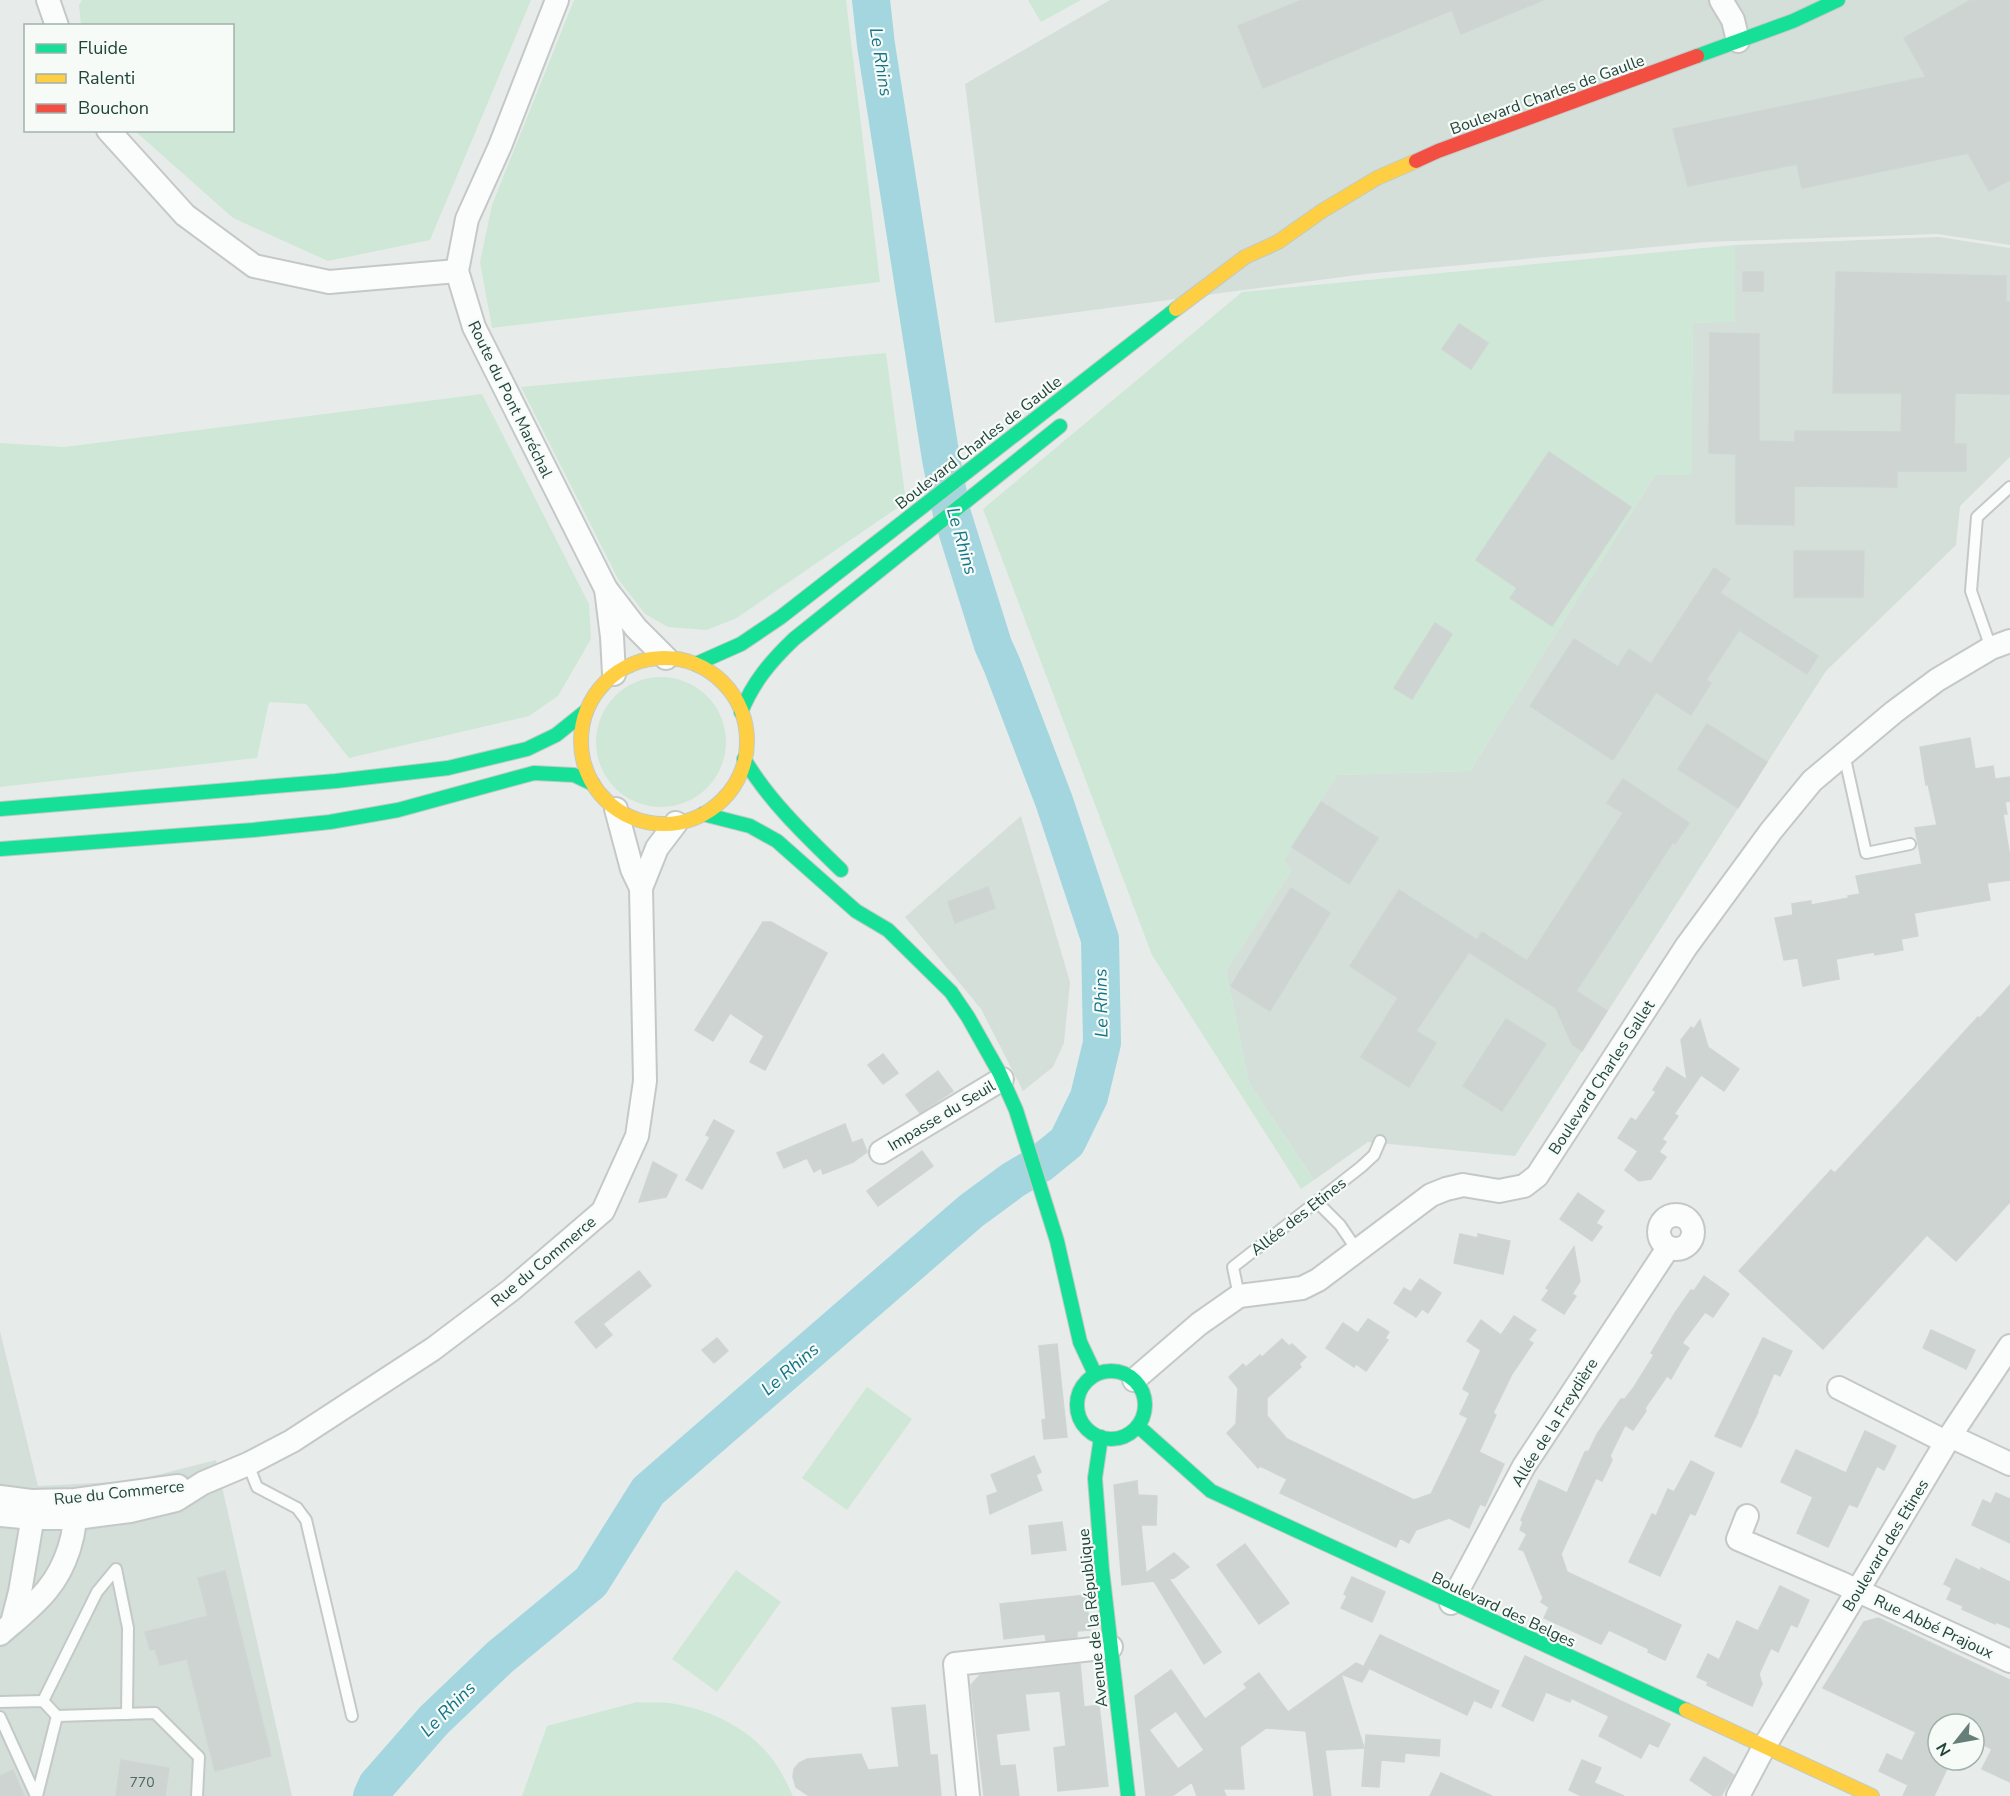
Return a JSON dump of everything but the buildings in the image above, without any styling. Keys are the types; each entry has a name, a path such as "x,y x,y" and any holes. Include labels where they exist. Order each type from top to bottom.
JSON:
{"main road":[{"name":"Boulevard Charles de Gaulle","path":"696,664 730,651 754,637 1236,263 1278,242 1322,211 1377,178 1428,156 1793,21 1838,0"},
{"name":"Boulevard Charles de Gaulle","path":"1258,267 1278,242"},
{"path":"741,712 748,694 769,662 794,639 1073,416"},
{"path":"666,658 681,659 696,664 724,684 734,697 741,712 746,735 744,759 739,776 730,791 704,814 676,823 645,822 616,809 603,798 593,784 583,760 580,735 586,711 597,690 614,674 630,665 647,659 666,658"},
{"path":"0,809 336,782 448,768 527,748 556,735 586,711"},
{"path":"744,759 759,785 783,814 853,882"},
{"path":"0,849 330,822 398,810 534,773 574,775 593,784"},
{"path":"704,814 750,826 777,841 856,911 888,930 951,992 980,1037 1016,1110 1058,1241 1080,1342 1095,1374"},
{"path":"873,905 888,930"},
{"path":"1116,1371 1134,1380 1141,1388 1145,1408 1143,1417 1130,1433 1111,1439 1092,1433 1084,1426 1079,1418 1077,1398 1087,1380 1095,1374 1116,1371"},
{"name":"Boulevard des Belges","path":"1137,1426 1211,1491 1872,1796"},
{"name":"Avenue de la République","path":"1101,1437 1095,1478 1128,1796"}],"street":[{"path":"48,0 56,24"},
{"name":"Route du Pont Maréchal","path":"557,0 500,146 467,219 457,271 474,327 606,589 636,628 666,658"},
{"path":"1721,0 1733,20 1738,41"},
{"path":"110,132 185,215 254,266 329,282 457,271"},
{"name":"Route du Pont Maréchal","path":"606,589 614,674"},
{"name":"Boulevard Charles Gallet","path":"1134,1380 1199,1324 1239,1296 1302,1288 1317,1280 1431,1195 1463,1185 1499,1191 1524,1186 1537,1176 1686,947 1771,831 1812,781 1937,680 2000,644"},
{"name":"Rue du Commerce","path":"616,809 632,868 641,888"},
{"name":"Rue du Commerce","path":"0,1515 35,1509 76,1509 170,1486 203,1483 248,1464 292,1441 433,1349 511,1290 603,1211 637,1136 645,1081 641,888 657,848 676,823"},
{"name":"Impasse du Seuil","path":"881,1152 1002,1078"},
{"name":"Allée de la Freydière","path":"1451,1603 1524,1466 1668,1248"},
{"name":"Boulevard des Etines","path":"1738,1796 1764,1746 1948,1439 2010,1346"},
{"path":"1839,1388 1948,1439 2010,1464"},
{"name":"Rue du Commerce","path":"0,1497 35,1509"},
{"path":"6,1629 20,1592 35,1509"},
{"path":"6,1629 48,1590 61,1570 69,1547 76,1509"},
{"name":"Rue Abbé Prajoux","path":"1747,1516 1738,1539 2010,1661"},
{"path":"968,1796 955,1664 1111,1647"}],"lane":[{"name":"Boulevard Charles Gallet","path":"2000,644 1971,591 1977,517 2010,486"},
{"path":"1844,753 1866,853 1910,844"},
{"name":"Allée des Etines","path":"1239,1296 1233,1267 1361,1167 1374,1155 1380,1141"},
{"path":"1317,1202 1341,1226 1357,1250"},
{"path":"248,1464 257,1487 297,1508 306,1520 352,1716"},
{"path":"43,1701 97,1592 116,1569 128,1628 127,1714"},
{"path":"0,1702 43,1701 57,1716 155,1713 199,1757 197,1796"},
{"path":"37,1796 57,1716"},
{"path":"0,1717 37,1796"}],"shaded area":[{"path":"1110,0 2010,0 2010,245 1938,234 1706,242 1365,274 995,323 965,84"},
{"path":"1939,237 2010,248 2010,457 1960,506 1956,545 1826,671 1515,1156 1368,1142 1314,1180 1249,1083 1226,971 1291,871 1284,860 1337,775 1470,771 1655,475 1691,474 1693,323 1735,321 1735,245"},
{"path":"1021,816 1070,982 1064,1043 1053,1067 1023,1091 981,1009 905,917"},
{"path":"0,1331 38,1486 133,1481 216,1460 292,1796 0,1796"}],"green space":[{"path":"82,0 531,0 430,240 328,261 233,218 136,132 234,132 234,24 81,24 79,5"},
{"path":"574,0 846,0 880,282 492,328 480,262 492,205"},
{"path":"1028,0 1081,0 1041,22"},
{"path":"1735,245 1735,322 1693,323 1692,475 1655,475 1470,771 1337,775 1284,860 1291,871 1226,971 1249,1083 1314,1180 1301,1189 1152,955 983,509 1242,292"},
{"path":"886,353 906,502 735,619 706,630 668,627 645,614 618,579 521,387"},
{"path":"482,394 589,604 591,639 558,696 529,716 349,758 306,704 269,702 257,758 0,787 0,443 64,447"},
{"path":"661,677 686,682 707,696 721,717 726,742 721,767 707,788 686,802 661,807 636,802 615,788 601,767 596,742 601,717 615,696 636,682"},
{"path":"867,1387 912,1419 847,1510 802,1478"},
{"path":"736,1570 781,1602 717,1692 672,1659"},
{"path":"637,1702 669,1703 698,1710 727,1721 752,1738 773,1760 793,1796 522,1796 547,1726"}],"waterway":[{"name":"Le Rhins","path":"372,1796 377,1785 434,1720 500,1657 591,1582 648,1491 971,1211 1013,1180 1040,1164 1067,1142 1089,1097 1102,1043 1100,939 1054,801 993,645 952,514 941,459 876,45 871,0"}],"traffic: fast":[{"path":"1697,56 1793,21 1838,0"},
{"path":"696,664 741,644 781,617 1176,309"},
{"path":"741,712 763,672 794,639 1060,426"},
{"path":"0,809 336,781 448,768 527,749 556,735 586,711"},
{"path":"744,759 777,804 841,870"},
{"path":"0,849 330,822 398,810 534,773 574,775 593,784"},
{"path":"703,814 750,826 777,841 856,911 888,930 951,992 999,1072 1016,1110 1057,1241 1080,1342 1095,1374"},
{"path":"1111,1371 1124,1374 1135,1381 1142,1392 1145,1405 1142,1418 1135,1429 1124,1436 1111,1439 1098,1436 1087,1429 1080,1418 1077,1405 1080,1392 1087,1381 1098,1374 1111,1371"},
{"path":"1138,1426 1211,1491 1686,1710"},
{"path":"1101,1437 1095,1478 1102,1570 1128,1796"}],"traffic: slow":[{"path":"1176,309 1245,257 1278,242 1322,211 1377,178 1416,161"},
{"path":"664,658 696,665 723,682 740,709 747,741 740,773 723,800 696,817 664,824 632,817 605,800 588,773 581,741 588,709 605,682 632,665 664,658"},
{"path":"1686,1710 1872,1796"}],"traffic: jam":[{"path":"1416,161 1697,56"}]}
